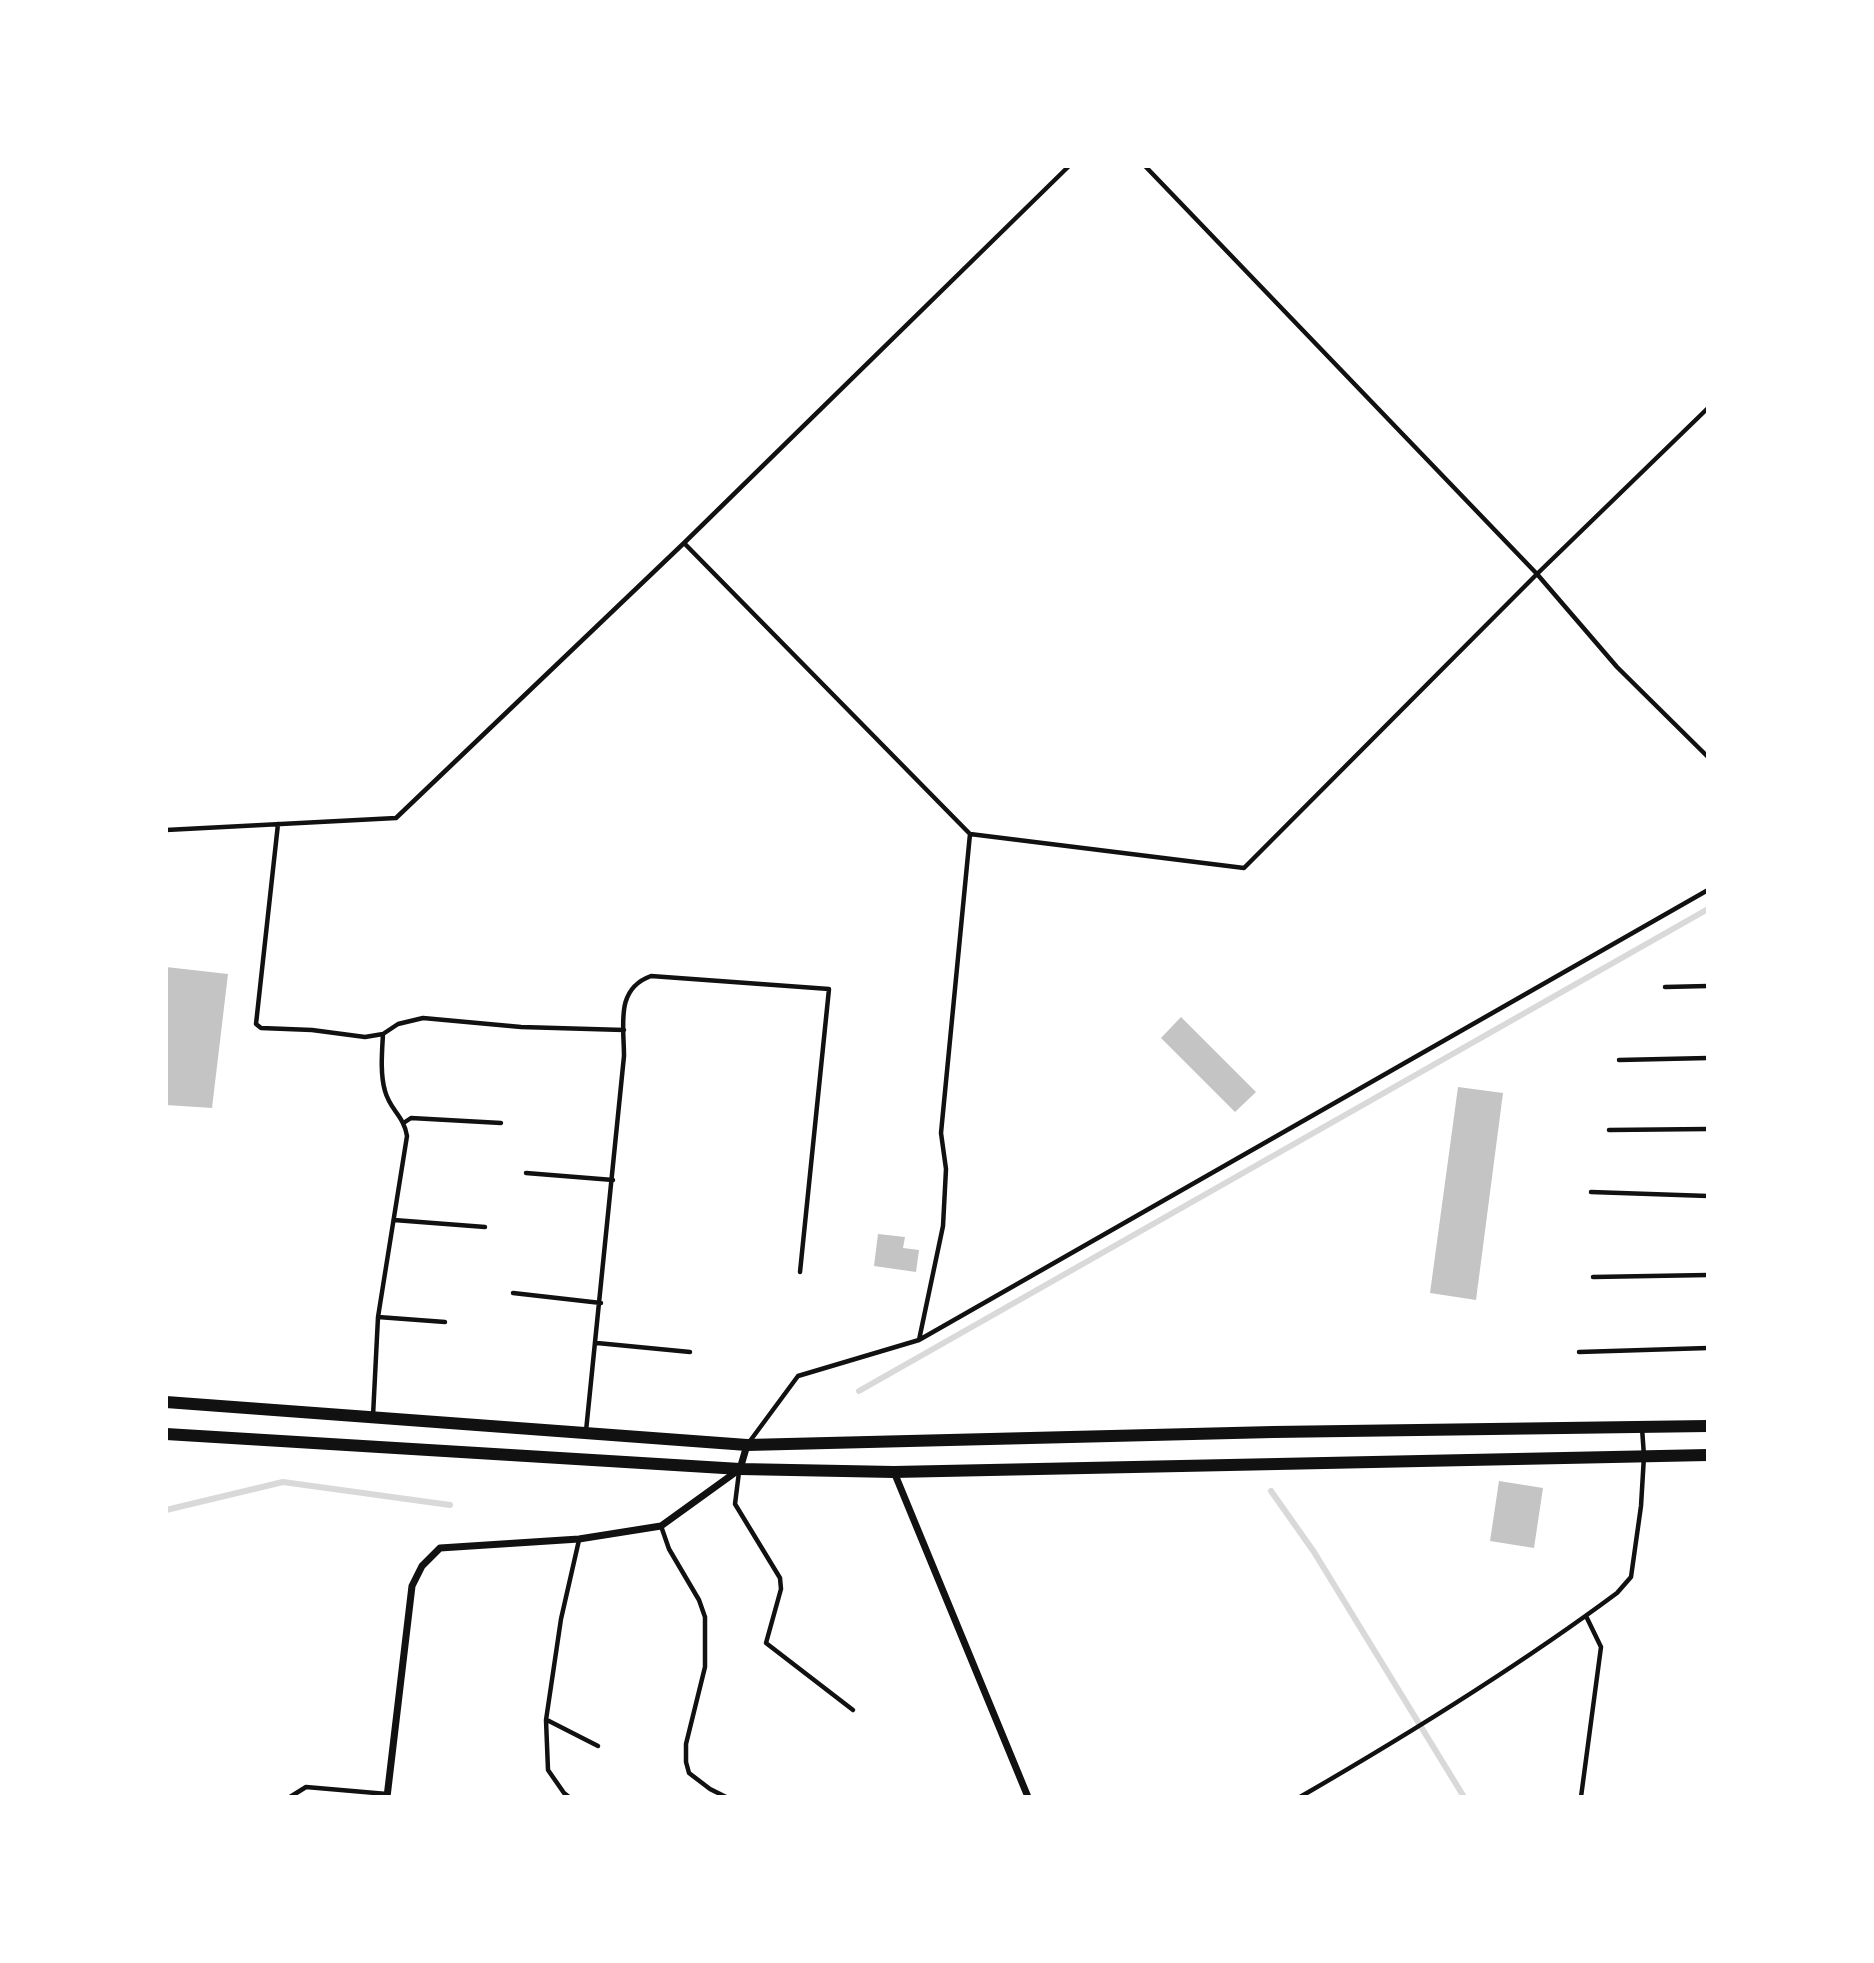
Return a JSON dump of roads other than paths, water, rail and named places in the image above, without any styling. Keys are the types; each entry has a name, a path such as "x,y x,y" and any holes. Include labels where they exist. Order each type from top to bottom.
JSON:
{"main road":[{"path":"166,1402 747,1444 1708,1426"},
{"path":"166,1434 740,1469 894,1472 1708,1455"}],"street":[{"path":"387,1796 412,1586 422,1566 440,1548 579,1539 661,1526 740,1469 747,1444"},
{"path":"894,1472 1028,1797"}],"lane":[{"path":"166,830 396,818 684,543 1069,166"},
{"path":"1145,166 1537,574 1618,667 1708,757"},
{"path":"684,543 970,834 1244,868 1537,574 1708,408"},
{"path":"278,824 256,1024 261,1028 312,1030 365,1037 383,1034 398,1024 423,1018 521,1027 624,1030"},
{"path":"919,1340 943,1226 946,1169 941,1133 970,834"},
{"path":"747,1444 797,1376 919,1340 1708,890"},
{"path":"586,1433 613,1180 624,1056 624,1010 630,991 637,981 652,976 830,989 800,1272"},
{"path":"1665,987 1708,986"},
{"path":"373,1418 379,1317 407,1136 405,1122 391,1106 385,1091 383,1034"},
{"path":"1619,1060 1708,1058"},
{"path":"405,1122 411,1118 501,1124"},
{"path":"1609,1130 1708,1129"},
{"path":"526,1173 613,1180"},
{"path":"1591,1192 1708,1196"},
{"path":"394,1220 485,1227"},
{"path":"1593,1277 1708,1275"},
{"path":"513,1293 600,1303"},
{"path":"379,1317 445,1322"},
{"path":"597,1343 690,1352"},
{"path":"1579,1352 1708,1348"},
{"path":"1300,1797 1412,1731 1586,1616 1617,1592 1631,1577 1641,1506 1644,1456 1642,1427"},
{"path":"740,1469 735,1504 780,1578 781,1589 766,1643 853,1710"},
{"path":"661,1526 669,1549 699,1600 705,1617 705,1667 686,1744 686,1762 689,1773 726,1797"},
{"path":"569,1797 548,1770 546,1720 561,1619 579,1539"},
{"path":"1581,1797 1601,1647 1586,1616"},
{"path":"546,1720 597,1746"},
{"path":"290,1797 306,1787 387,1796"}],"waterway":[{"path":"859,1391 1708,909"},
{"path":"166,1510 283,1482 450,1505"},
{"path":"1271,1491 1314,1552 1464,1797"}]}
